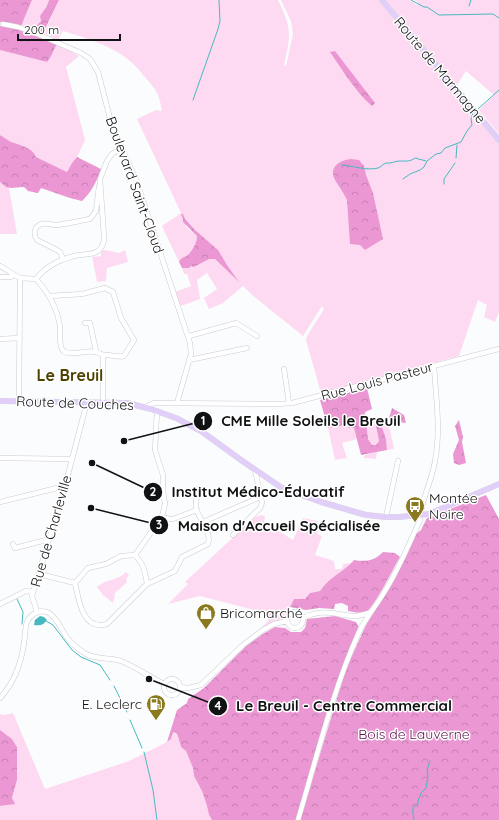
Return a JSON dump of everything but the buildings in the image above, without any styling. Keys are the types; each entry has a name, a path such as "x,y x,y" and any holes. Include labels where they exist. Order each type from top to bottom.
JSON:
{"main road":[{"name":"Route de Marmagne","path":"382,0 499,140"},
{"name":"Route de Couches","path":"0,401 127,403 154,410 176,418 201,431 282,488 308,498 357,513 386,517 429,514 499,484"}],"street":[{"name":"Boulevard Saint-Cloud","path":"2,24 18,27 35,33 81,53 90,59 98,72 112,126 137,182 191,348 177,403"},
{"path":"36,279 46,269 63,260 76,256 93,254 103,245 104,237 100,179 107,161 112,154 121,148"},
{"path":"63,260 60,252 37,240 35,237 36,227 43,223 54,225 90,219 96,211 98,188 101,185"},
{"path":"0,266 20,278 36,279 50,296 58,319 60,345 63,351 71,353 96,351 103,355 118,357 124,356 134,340 121,318 113,292 111,290 105,288 82,294 50,296"},
{"path":"0,277 11,277 14,275"},
{"path":"19,401 20,278"},
{"path":"85,323 90,323 96,351"},
{"path":"188,336 236,323 257,336"},
{"path":"0,339 20,338"},
{"path":"189,360 247,348"},
{"name":"Rue Louis Pasteur","path":"160,403 290,403 499,349"},
{"path":"103,355 103,403"},
{"path":"298,820 344,670 369,613 390,583 420,520 420,515 434,470 439,437 434,366"},
{"path":"284,369 290,403"},
{"name":"Rue de Charleville","path":"37,612 32,596 50,539 87,402"},
{"path":"154,410 160,403"},
{"path":"135,556 162,517 165,504 163,475 154,446 154,410 160,403"},
{"path":"0,458 72,459"},
{"path":"386,517 398,462"},
{"path":"233,535 260,508 262,503 255,470"},
{"path":"0,502 65,486"},
{"path":"75,583 80,608 84,615 94,624 102,626 109,623 147,584 175,571 182,557 208,544 209,538 197,510 196,492 200,491"},
{"path":"203,522 257,499 260,496"},
{"path":"162,517 170,520 197,510"},
{"path":"13,544 15,548 50,539"},
{"path":"75,583 88,568 106,564 121,556 135,556 142,563 147,584"},
{"path":"39,574 75,583"},
{"path":"0,604 26,591 33,592"},
{"path":"0,698 10,686 20,667 27,622 31,616 37,612 43,611 53,616 70,641 86,654 120,661 164,684"},
{"path":"294,612 299,613 303,618 303,624 299,628 290,627 287,621 290,614 294,612"},
{"path":"303,618 318,612 333,612 357,616 369,613"},
{"path":"180,687 188,688 201,686 243,645 263,630 274,624 287,621"},
{"path":"164,684 168,680 174,679 180,687"},
{"path":"164,684 165,691 171,695 177,693 180,687"}],"shaded area":[{"path":"32,0 49,0 40,16 41,21 35,30 21,26"},
{"path":"59,0 278,0 286,18 289,32 284,65 286,66 293,34 291,21 281,0 379,0 499,144 499,312 495,322 484,317 487,305 478,300 459,356 321,393 306,340 324,309 322,306 303,336 243,286 223,303 209,309 204,298 217,289 207,273 197,280 200,299 181,306 175,292 191,286 187,274 184,274 182,268 186,268 191,265 194,267 209,259 215,259 237,280 227,265 185,219 183,214 186,227 197,236 197,239 192,250 179,262 162,226 181,213 137,119 156,110 162,111 160,99 154,88 136,67 116,51 99,43 63,31 58,40 44,33"},
{"path":"386,0 410,0 417,5 418,2 414,0 499,0 499,134 479,110 494,95 466,71 457,85"},
{"path":"57,44 79,56 66,67 85,140 77,157 67,172 36,157 32,151 22,145 11,142 0,135 0,50 47,62"},
{"path":"0,182 9,188 17,234 0,234"},
{"path":"105,250 119,253 125,250 128,262 107,268 106,281 97,282 92,256 101,256 101,251"},
{"path":"388,420 394,449 387,450 386,439 381,424"},
{"path":"375,421 379,441 376,445 372,445 368,439 366,423"},
{"path":"348,425 354,428 357,439 342,443 347,458 335,460 328,428"},
{"path":"377,452 376,459 363,458 365,455"},
{"path":"261,515 265,516 264,522 293,540 303,518 318,521 317,526 320,527 317,534 322,536 315,555 334,561 335,569 342,569 343,564 351,563 320,591 310,593 305,599 294,599 290,607 288,607 284,618 262,627 268,621 269,614 200,596 168,604 188,584 185,582 254,518"},
{"path":"126,572 129,575 126,579 127,582 114,594 113,603 103,595 97,587 100,584 123,575"},
{"path":"13,713 45,789 129,761 167,742 171,739 173,732 177,733 181,747 186,751 193,768 194,776 202,791 209,815 212,820 0,820 0,806 14,804 12,799 17,780 17,747 12,739 0,730 0,714 5,715"}],"green space":[{"path":"0,0 32,0 21,26 0,22"},
{"path":"49,0 59,0 43,33 35,30 41,21 40,16"},
{"path":"0,26 23,30 57,44 47,62 0,50"},
{"path":"335,51 375,103 372,106 355,87 330,52"},
{"path":"0,135 11,142 22,145 32,151 36,157 67,172 77,157 101,169 96,182 91,191 82,201 41,188 38,193 28,191 24,187 6,187 0,182"},
{"path":"351,159 359,160 364,166 373,193 383,239 365,250 360,245 350,244 347,200 333,175 336,165"},
{"path":"181,214 183,214 185,219 195,230 218,250 239,282 215,259 209,259 194,267 191,266 189,268 182,268 179,262 192,250 196,243 197,236 183,222"},
{"path":"367,388 372,409 365,412 368,439 372,445 376,445 379,441 375,421 381,420 383,422 381,424 386,439 387,450 361,455 354,428 349,428 347,425 328,428 320,400"},
{"path":"392,408 404,415 406,423 391,421 389,418"},
{"path":"459,420 463,437 462,442 466,463 459,465 454,463 453,454 459,440 455,426"},
{"name":"Bois de Lauverne","path":"486,495 499,519 499,820 300,820 346,669 366,625 393,581 416,534 421,530 427,518"},
{"path":"383,552 395,553 400,557 379,594 367,611 360,613 348,611 348,606 342,603 335,604 334,609 319,608 306,610 290,607 294,599 305,599 310,593 320,591 328,582 354,560 370,560"},
{"path":"335,616 356,622 359,628 296,820 212,820 209,815 202,791 194,776 193,768 186,751 181,747 177,733 173,732 171,739 167,742 177,710 187,703 188,699 204,688 246,646 263,634 275,627 285,628 291,632 301,632 305,628 307,619"},
{"path":"0,730 12,739 17,747 17,780 12,798 15,804 0,806"}],"water":[{"path":"40,616 47,620 41,625 34,625 35,620"}],"waterway":[{"path":"193,100 218,29 220,21 219,0"},
{"path":"411,0 424,7 427,7 439,15 493,14 499,18"},
{"path":"469,6 471,0"},
{"path":"478,109 499,90"},
{"path":"403,179 420,170 424,167 427,161 436,154 441,153 445,148 461,142 472,125 471,119 473,113"},
{"path":"456,158 457,145"},
{"path":"342,165 364,169 374,169 379,168 386,163 409,161 415,158 426,161"},
{"path":"444,184 444,179 455,163"},
{"path":"17,599 23,612 22,624"},
{"path":"46,621 53,625 72,650 81,657 100,665 110,680"},
{"path":"114,686 127,712"},
{"path":"130,720 142,748"},
{"path":"144,752 153,790 157,820"},
{"path":"414,820 413,809 418,804 421,793 426,788 428,776 427,770 430,761"}],"place":[{"name":"CME Mille Soleils le Breuil","path":"124,441"},
{"name":"Institut Médico-Éducatif","path":"92,463"},
{"name":"Maison d'Accueil Spécialisée","path":"91,508"},
{"name":"Montée Noire","path":"415,523"},
{"name":"Bricomarché","path":"206,630"},
{"name":"Le Breuil - Centre Commercial","path":"149,679"},
{"name":"E. Leclerc","path":"156,721"}],"district":[{"name":"Le Breuil","path":"70,375"}]}
